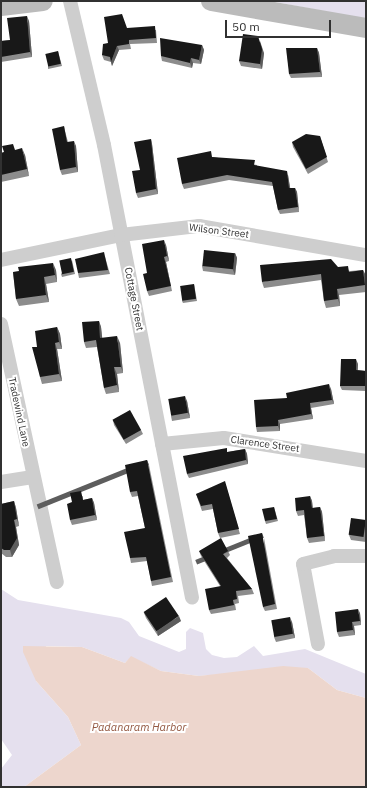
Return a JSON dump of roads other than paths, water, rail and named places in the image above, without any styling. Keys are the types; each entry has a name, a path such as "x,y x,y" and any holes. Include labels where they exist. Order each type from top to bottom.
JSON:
{"street":[{"path":"1,6 43,1"},
{"name":"Cottage Street","path":"70,1 121,235 192,598"},
{"path":"211,1 366,28"},
{"name":"Wilson Street","path":"1,260 121,235 199,226 366,255"},
{"name":"Tradewind Lane","path":"1,324 57,582"},
{"name":"Clarence Street","path":"162,444 224,438 366,461"},
{"path":"1,482 33,477"},
{"path":"318,644 303,564 334,556 366,556"}],"water":[{"name":"Padanaram Harbor","path":"23,646 82,647 125,663 131,656 161,671 199,676 283,666 308,668 337,690 366,698 366,787 24,787 81,745 68,717 36,681 23,652"}]}
